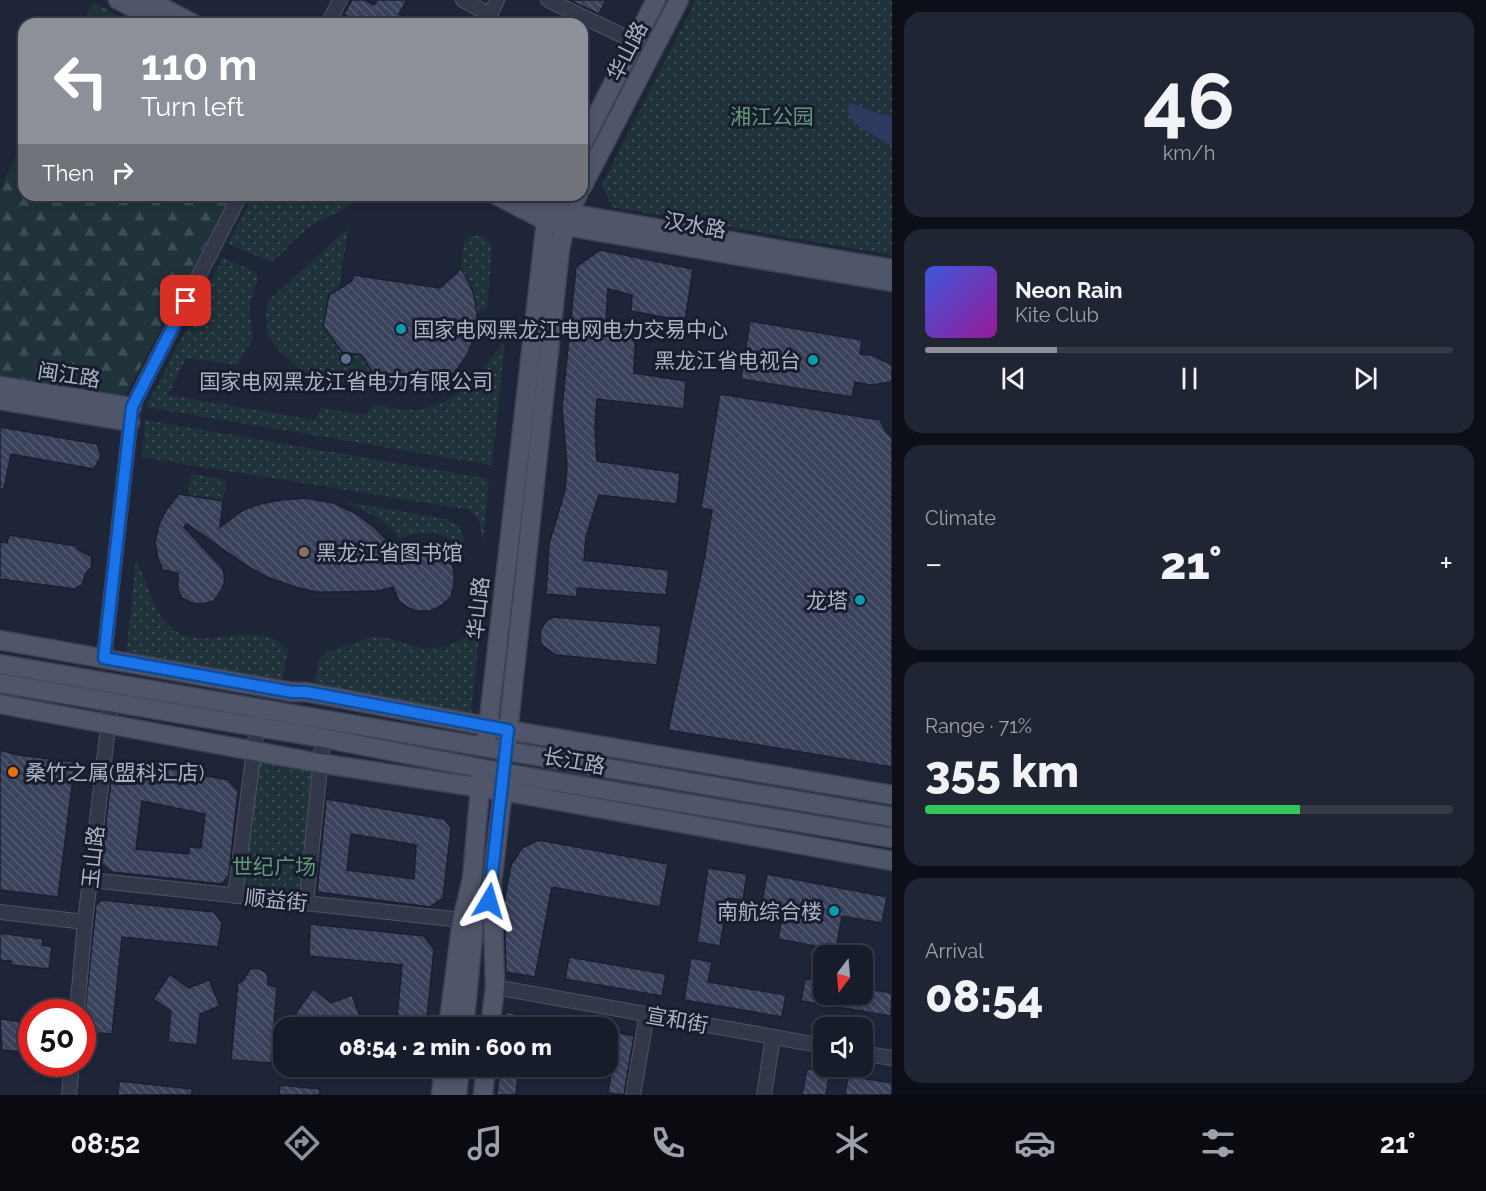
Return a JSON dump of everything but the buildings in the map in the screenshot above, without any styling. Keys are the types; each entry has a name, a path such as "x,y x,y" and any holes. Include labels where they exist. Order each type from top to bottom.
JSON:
{"main road":[{"path":"118,0 153,18"},
{"path":"148,0 183,18"},
{"name":"华山路","path":"588,132 656,0"},
{"name":"华山路","path":"588,174 679,0"},
{"name":"汉水路","path":"521,201 551,208"},
{"name":"汉水路","path":"537,201 567,220 892,282"},
{"name":"华山路","path":"491,1017 495,987 492,883 560,249 567,220 575,201"},
{"name":"华山路","path":"449,1017 462,920 472,879 482,768 551,208"},
{"name":"汉水路","path":"567,220 892,269"},
{"name":"闽江路","path":"0,386 131,415"},
{"name":"闽江路","path":"0,400 131,415"},
{"path":"0,640 892,795"},
{"name":"长江路","path":"0,664 892,817"},
{"name":"长江路","path":"0,682 892,838"},
{"path":"0,704 320,763 503,791 892,861"},
{"path":"465,1017 473,935 472,879"},
{"path":"477,1017 492,883"},
{"path":"441,1095 443,1077"},
{"path":"457,1095 459,1077"},
{"path":"469,1095 471,1077"},
{"path":"483,1095 485,1077"}],"street":[{"path":"331,18 340,0"},
{"path":"463,0 490,15 497,0"},
{"path":"548,0 586,18"},
{"path":"588,19 634,41"},
{"path":"104,658 131,415 237,201"},
{"name":"玉山路","path":"78,999 111,702"},
{"path":"235,896 257,727"},
{"path":"306,904 323,738"},
{"name":"顺益街","path":"91,880 462,920"},
{"path":"0,912 85,922"},
{"name":"宣和街","path":"495,987 813,1044"},
{"path":"633,1095 647,1014"},
{"path":"764,1095 773,1037"},
{"path":"873,1055 892,1058"},
{"path":"69,1095 71,1077"}],"green space":[{"name":"湘江公园","path":"696,0 892,0 892,255 612,207 602,185"},
{"path":"93,2 121,18 85,18"},
{"path":"18,153 18,201 228,201 123,400 0,381 0,189"},
{"path":"250,201 355,201 315,223 272,262 228,244"},
{"path":"348,229 339,289 329,295 323,326 342,352 362,355 371,370 382,380 413,388 384,389 319,378 301,370 279,351 268,335 266,314 269,300"},
{"path":"471,235 483,236 492,245 487,308 477,313 471,290 461,269 464,241"},
{"path":"223,258 254,271 258,277 249,309 253,338 237,365 186,358 168,395 315,420 321,408 365,415 373,405 406,410 423,409 439,405 464,389 505,341 492,465 146,407"},
{"path":"145,420 489,479 483,543 479,520 470,510 142,457"},
{"path":"191,474 226,480 223,501 188,495"},
{"path":"346,502 453,522 461,530 466,558 458,545 449,538 428,533 400,538 379,518"},
{"path":"136,559 159,613 177,632 192,637 258,635 274,639 288,650 282,682 126,658"},
{"path":"468,636 479,638 471,712 314,688 319,660 326,652 373,637 390,639 424,649 448,646"},
{"name":"世纪广场","path":"257,762 311,771 299,896 244,891"}],"water":[{"path":"848,103 892,116 892,146 856,123 849,115"}],"place":[{"name":"国家电网黑龙江电网电力交易中心","path":"401,329"},
{"name":"国家电网黑龙江省电力有限公司","path":"346,359"},
{"name":"黑龙江省电视台","path":"813,360"},
{"name":"黑龙江省图书馆","path":"304,552"},
{"name":"龙塔","path":"860,600"},
{"name":"桑竹之属(盟科汇店)","path":"13,772"},
{"name":"南航综合楼","path":"834,911"}],"route":[{"path":"186,301 132,407 104,658 292,692 306,692 508,730 489,901"}]}
